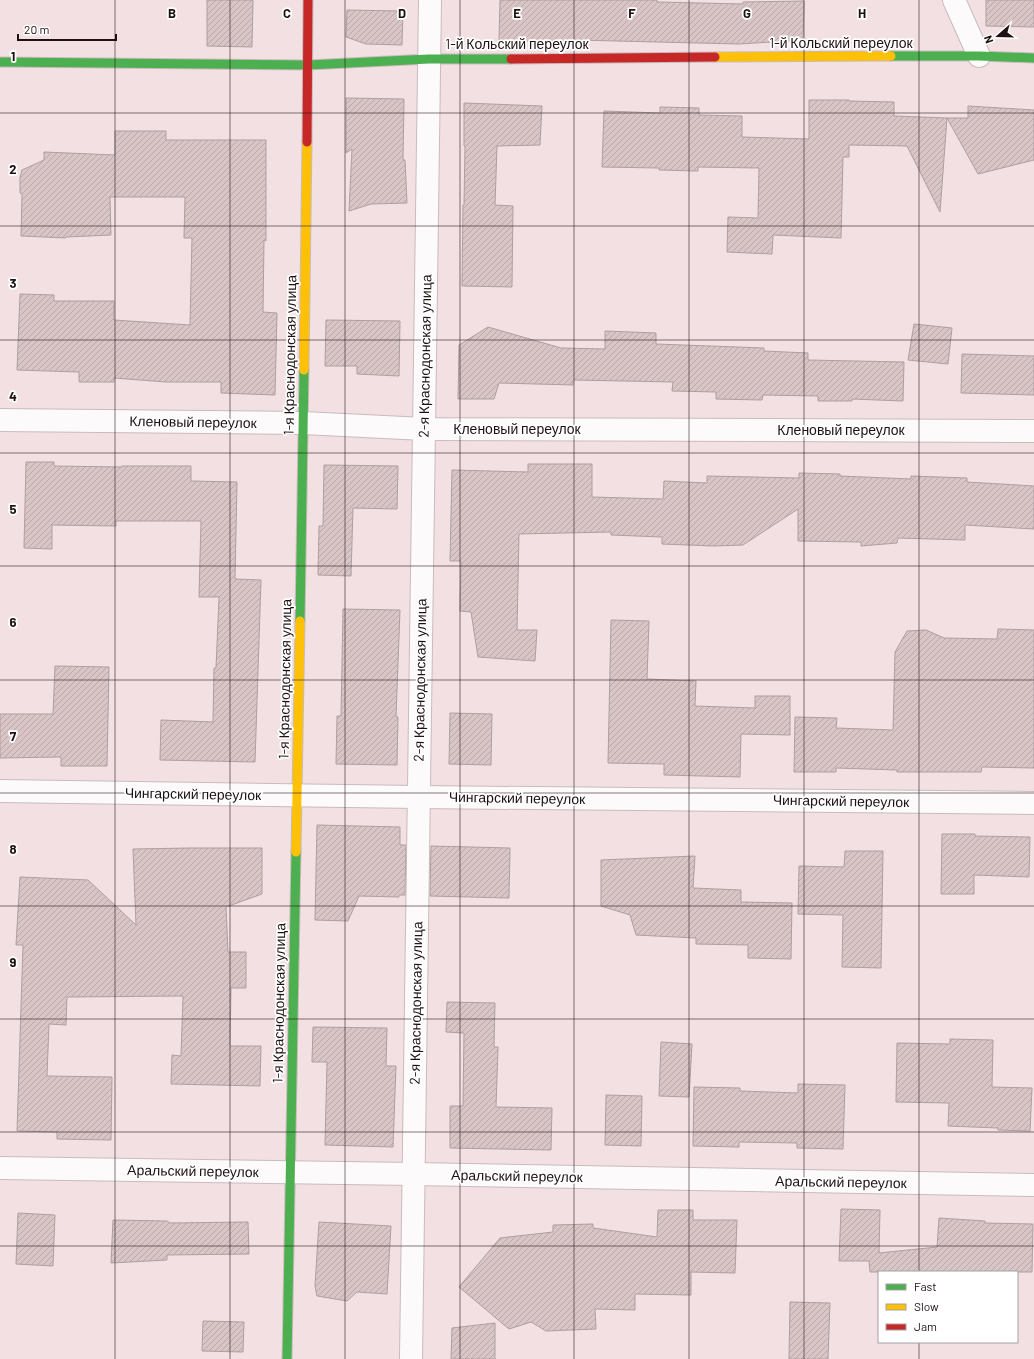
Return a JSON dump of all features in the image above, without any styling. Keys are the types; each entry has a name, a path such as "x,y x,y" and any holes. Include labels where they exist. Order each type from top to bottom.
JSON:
{"street":[{"name":"1-я Краснодонская улица","path":"287,1359 303,423 308,0"},
{"name":"2-я Краснодонская улица","path":"411,1359 430,0"},
{"path":"954,0 979,56"},
{"name":"1-й Кольский переулок","path":"0,62 308,65 429,58 979,56 1034,58"},
{"name":"Кленовый переулок","path":"0,420 303,423 424,429 1034,431"},
{"name":"Чингарский переулок","path":"0,792 1034,803"},
{"name":"Аральский переулок","path":"0,1168 1034,1185"}],"building":[{"path":"207,0 253,0 252,47 207,46"},
{"path":"500,0 657,0 657,2 743,4 743,2 804,1 803,40 739,44 575,40 575,43 499,40"},
{"path":"986,0 1034,0 1034,27 986,26"},
{"path":"347,10 403,11 402,45 366,44 346,37"},
{"path":"346,98 404,99 403,160 405,160 407,203 371,204 349,211 352,149 346,153"},
{"path":"809,100 894,102 894,116 947,118 940,212 907,146 849,145 849,157 843,157 841,238 773,235 772,254 727,252 728,217 758,218 759,168 698,167 698,171 659,170 659,168 602,167 604,111 660,113 660,107 699,108 699,115 742,116 742,137 809,139"},
{"path":"464,103 542,106 540,145 497,146 495,205 513,206 512,287 462,286 465,146"},
{"path":"968,106 1034,110 1034,160 978,174 947,118 968,118"},
{"path":"115,131 166,131 166,140 266,140 266,241 264,240 263,312 277,313 275,395 221,393 221,382 166,382 114,378 114,382 79,382 79,372 17,370 20,294 54,295 54,301 114,301 114,320 190,325 192,238 184,238 185,197 110,197 111,235 66,238 21,236 22,194 20,193 20,178 22,170 44,160 44,152 115,155"},
{"path":"326,320 400,321 399,376 357,374 357,366 325,366"},
{"path":"914,324 952,328 948,364 908,360"},
{"path":"488,327 561,348 605,349 605,331 656,333 656,344 764,348 764,351 808,353 808,360 904,362 903,401 852,399 852,401 818,401 818,396 763,395 762,400 716,399 716,392 672,391 673,382 573,380 573,385 499,383 494,399 458,399 459,345"},
{"path":"962,354 1034,356 1034,395 961,393"},
{"path":"26,462 54,462 54,466 191,466 191,481 237,482 235,579 261,580 255,762 160,760 161,720 213,722 214,668 216,668 219,597 199,597 201,521 116,521 116,526 52,525 52,549 24,548"},
{"path":"528,464 592,464 592,497 663,499 664,481 707,483 707,476 799,478 799,473 911,479 911,476 967,478 967,482 1034,486 1034,529 965,525 965,540 898,538 897,543 861,546 861,542 798,541 798,509 743,545 714,546 662,544 662,537 611,535 611,532 519,534 517,630 537,630 535,661 478,657 471,612 460,611 461,561 450,561 452,470 528,472"},
{"path":"324,465 398,466 397,509 353,508 351,576 318,575 319,526 323,526"},
{"path":"343,609 400,610 396,717 398,717 397,765 336,764 337,716 341,716"},
{"path":"611,620 649,621 647,679 696,681 695,706 755,708 755,696 790,696 790,735 741,734 740,777 664,775 664,764 608,763"},
{"path":"998,629 1034,630 1034,768 982,767 981,772 897,772 897,770 836,768 836,772 794,772 795,717 837,718 836,728 893,730 895,652 907,631 926,630 944,638 997,639"},
{"path":"55,666 109,667 107,766 61,766 61,757 0,758 0,714 53,714"},
{"path":"450,713 492,714 491,765 449,764"},
{"path":"317,825 400,827 400,845 406,845 405,895 399,895 399,897 359,896 348,921 315,920"},
{"path":"942,834 1030,837 1029,877 974,875 974,894 941,894"},
{"path":"431,846 510,848 509,898 430,896"},
{"path":"262,848 262,894 226,907 228,952 246,952 246,988 231,988 230,1046 261,1046 260,1086 171,1084 172,1055 181,1056 183,996 67,997 66,1025 49,1024 47,1076 112,1077 111,1140 57,1139 57,1132 17,1131 23,945 16,945 20,877 88,880 136,925 133,849"},
{"path":"845,851 883,851 881,968 842,967 843,915 798,914 799,866 844,867"},
{"path":"695,856 693,888 741,890 741,902 792,903 791,959 748,958 748,945 696,944 696,938 636,935 630,915 601,906 601,860"},
{"path":"447,1002 495,1003 494,1047 498,1047 496,1107 552,1108 551,1150 450,1148 450,1106 463,1106 464,1033 446,1032"},
{"path":"313,1027 387,1028 386,1066 396,1066 393,1147 325,1145 327,1062 312,1062"},
{"path":"950,1039 993,1040 992,1087 1032,1088 1030,1131 948,1126 949,1103 896,1102 897,1043 950,1044"},
{"path":"661,1042 692,1044 689,1097 659,1096"},
{"path":"798,1084 845,1085 843,1149 797,1148 797,1143 739,1142 739,1147 693,1146 694,1087 740,1088 740,1091 798,1093"},
{"path":"606,1095 642,1096 641,1146 605,1145"},
{"path":"841,1209 880,1210 879,1253 937,1247 939,1218 985,1221 985,1223 1033,1224 1032,1272 870,1272 869,1261 839,1261"},
{"path":"658,1210 693,1210 693,1220 737,1220 735,1273 691,1272 691,1295 635,1294 635,1310 595,1309 596,1329 546,1331 531,1322 509,1329 459,1287 500,1238 553,1232 553,1225 593,1224 593,1228 657,1237"},
{"path":"18,1213 55,1215 53,1266 16,1264"},
{"path":"113,1220 167,1221 170,1223 248,1222 249,1254 167,1255 167,1260 111,1263"},
{"path":"319,1222 391,1226 387,1294 357,1292 347,1301 317,1296 315,1286"},
{"path":"790,1302 830,1303 828,1359 789,1359"},
{"path":"203,1321 244,1322 243,1352 202,1351"},
{"path":"495,1323 495,1359 451,1359 452,1328"}],"traffic: fast":[{"path":"891,56 979,56 1034,58"},
{"path":"0,62 308,65 429,59 511,59"},
{"path":"300,621 304,370"},
{"path":"287,1359 296,852"}],"traffic: slow":[{"path":"715,57 891,56"},
{"path":"304,370 307,142"},
{"path":"296,852 300,621"}],"traffic: jam":[{"path":"307,142 308,0"},
{"path":"511,59 715,57"}]}
